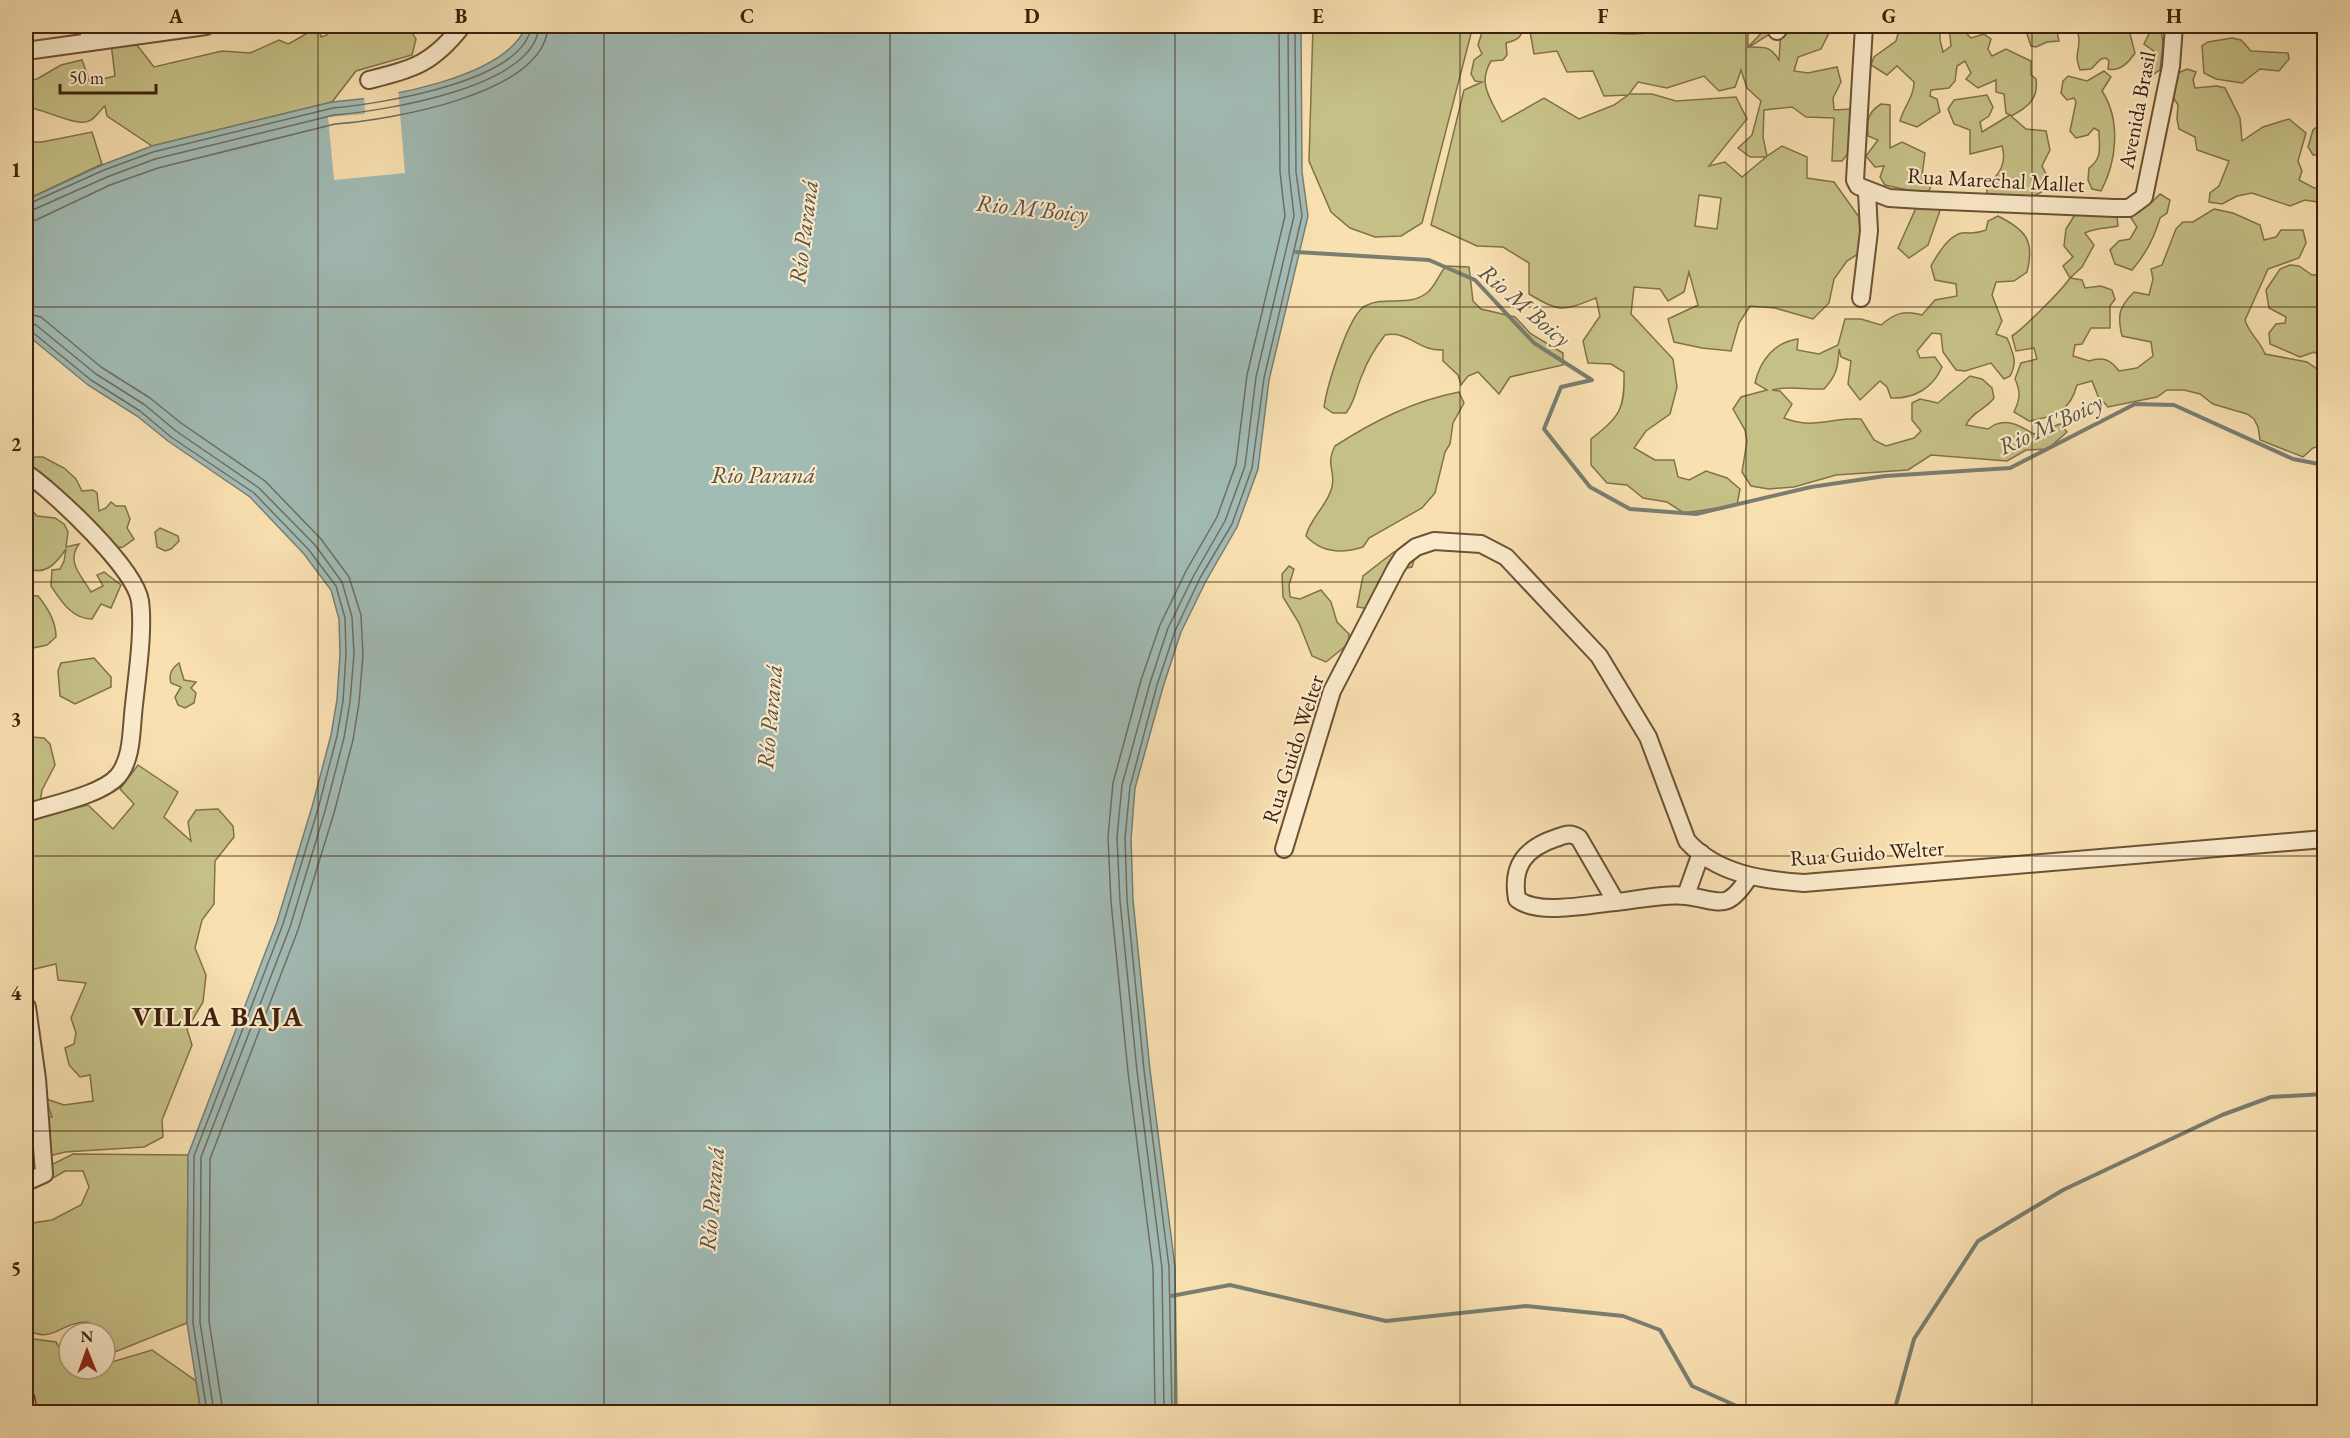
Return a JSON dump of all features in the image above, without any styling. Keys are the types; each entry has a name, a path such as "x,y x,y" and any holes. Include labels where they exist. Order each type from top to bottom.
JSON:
{"street":[{"path":"26,51 89,34 206,26"},
{"path":"369,80 416,67 441,52 462,26"},
{"path":"1861,298 1869,231 1867,192 1858,186 1855,180 1864,26"},
{"name":"Avenida Brasil","path":"2140,202 2149,175 2169,77 2174,26"},
{"name":"Rua Marechal Mallet","path":"1867,192 1889,198 2114,208 2129,207 2140,202"},
{"path":"26,473 101,542 129,578 140,599 137,673 128,754 118,776 103,788 26,813"},
{"name":"Rua Guido Welter","path":"1284,849 1332,691 1403,557 1416,547 1434,541 1481,544 1506,557 1599,656 1648,736 1687,841 1701,853 1749,877 1804,883 2325,839"},
{"path":"1616,902 1579,838 1575,835 1569,834 1538,844 1528,850 1522,860 1515,890 1517,899 1526,906 1541,909 1686,896 1714,902 1727,900 1738,894 1749,877"},
{"path":"1686,896 1701,853"},
{"path":"26,1182 44,1174 31,1078 27,1007"},
{"path":"26,1399 28,1413"}],"shaded area":[{"path":"330,26 408,26 416,39 412,55 356,71 332,102 152,146 107,116 105,106 93,119 85,122 26,107 26,81 37,79 61,65 82,60 90,82 115,76 111,43 133,40 154,67 222,51 250,53 279,40 288,44 319,28 321,37 327,35"},
{"path":"1313,26 1473,26 1422,223 1401,236 1375,237 1350,228 1331,212 1309,161"},
{"path":"1484,26 1524,26 1518,38 1506,43 1507,55 1503,60 1491,61 1485,77 1490,99 1502,122 1544,98 1579,119 1614,105 1628,95 1604,96 1593,71 1567,72 1557,51 1534,54 1529,26 1596,26 1597,33 1641,34 1663,26 1748,26 1748,47 1768,26 1829,26 1828,35 1821,49 1798,57 1794,71 1808,73 1837,67 1841,82 1833,98 1834,110 1851,109 1849,152 1842,161 1832,161 1834,118 1806,117 1792,107 1764,110 1763,137 1767,156 1782,146 1807,157 1807,178 1834,182 1859,217 1861,252 1847,261 1834,279 1829,303 1813,319 1775,308 1750,306 1739,323 1731,351 1674,342 1668,319 1698,305 1689,272 1684,292 1668,301 1660,289 1634,287 1631,314 1673,359 1677,387 1670,414 1646,431 1634,448 1655,460 1674,460 1678,477 1689,480 1706,471 1727,478 1740,489 1737,505 1684,513 1667,502 1643,498 1627,485 1607,483 1591,465 1591,439 1609,424 1619,411 1622,404 1624,372 1611,364 1588,363 1583,341 1600,316 1596,298 1576,306 1562,308 1548,304 1529,294 1529,263 1503,247 1477,246 1431,225 1464,90 1482,82 1475,81 1471,74 1474,60 1482,54 1478,45","holes":["1781,27 1779,60 1767,48 1749,47","1741,70 1747,88 1761,101 1752,135 1738,148 1750,157 1766,157 1742,177 1725,162 1709,166 1747,119 1736,97 1676,101 1652,94 1629,94 1638,82 1667,88 1704,76 1719,91 1735,87","1699,195 1721,198 1717,229 1695,226"]},
{"path":"1900,26 1940,26 1943,52 1951,46 1949,26 1968,26 1967,34 1971,38 1984,34 1991,39 1988,49 1992,56 2006,49 2031,61 2031,75 2036,79 2036,92 2027,106 2011,116 2026,129 2046,131 2050,150 2042,166 2046,174 2045,190 2025,201 1987,194 1987,185 1996,177 2003,163 2002,146 1970,154 1970,130 1954,124 1948,109 1954,100 1987,95 1993,107 1989,116 1980,122 1982,132 2010,115 2006,113 2004,94 1996,92 1996,80 1978,88 1966,79 1971,73 1965,61 1957,66 1955,81 1949,88 1931,90 1930,96 1937,99 1940,112 1917,127 1900,121 1914,82 1897,66 1887,75 1871,65 1874,57 1896,41"},
{"path":"2043,26 2056,26 2059,41 2047,42 2036,47 2031,46 2026,31"},
{"path":"2078,26 2128,26 2135,53 2120,68 2108,69 2109,61 2106,58 2101,59 2091,69 2080,70 2077,57"},
{"path":"2159,27 2163,43 2160,70 2152,75 2149,70 2155,52 2144,44 2152,28"},
{"path":"2232,38 2241,40 2251,51 2288,53 2289,59 2279,71 2260,69 2242,83 2216,79 2204,73 2202,46 2208,42"},
{"path":"2187,69 2196,72 2193,80 2195,88 2217,86 2225,88 2240,118 2242,141 2263,127 2289,119 2306,133 2298,161 2302,171 2299,180 2314,188 2324,187 2324,203 2305,200 2290,206 2252,193 2237,196 2222,204 2209,202 2210,193 2219,186 2229,161 2197,150 2195,137 2179,129 2178,105 2173,97 2178,73"},
{"path":"2104,71 2111,77 2102,91 2112,115 2115,141 2111,167 2101,191 2092,189 2088,180 2089,168 2098,156 2099,131 2094,128 2088,135 2076,138 2070,131 2076,102 2074,98 2067,100 2061,93 2063,81 2068,76 2087,81"},
{"path":"1881,104 1890,105 1890,148 1902,142 1925,153 1922,176 1932,183 1928,194 1916,198 1907,190 1885,185 1880,177 1884,166 1875,167 1866,156 1878,140 1868,136 1869,117"},
{"path":"2324,123 2324,155 2313,155 2308,147 2313,130"},
{"path":"92,132 102,164 26,200 26,142 42,142"},
{"path":"2160,194 2170,200 2167,213 2160,218 2145,252 2132,270 2115,264 2110,250 2119,241 2130,239 2137,227 2129,215 2143,204 2151,203"},
{"path":"1943,202 1928,245 1909,258 1898,248 1916,208"},
{"path":"2214,209 2233,213 2260,225 2264,240 2276,237 2281,230 2303,230 2306,243 2299,258 2268,269 2245,320 2265,354 2307,362 2324,374 2324,445 2313,448 2303,457 2260,440 2254,419 2247,414 2213,404 2200,394 2184,390 2167,390 2157,397 2108,407 2098,396 2092,381 2077,385 2070,401 2060,412 2053,415 2029,421 2014,412 2019,396 2015,379 2021,363 2037,359 2034,348 2016,351 2012,336 2060,291 2070,278 2082,280 2085,288 2101,286 2112,290 2115,299 2110,306 2110,328 2091,328 2082,344 2075,345 2073,356 2089,361 2106,360 2119,371 2137,368 2153,356 2151,342 2122,336 2120,312 2134,292 2149,295 2153,279 2151,269 2162,265 2176,229 2183,222 2193,222"},
{"path":"2108,210 2117,217 2118,226 2085,233 2094,245 2082,267 2070,278 2063,266 2073,257 2064,246 2066,229 2076,213"},
{"path":"1998,216 2022,232 2029,244 2030,252 2027,272 2014,281 1996,282 1992,295 2002,321 1996,334 2007,338 2014,357 2014,366 2010,376 2004,379 1991,363 1965,371 1956,370 1943,352 1941,334 1932,333 1917,351 1920,358 1935,357 1942,367 1928,386 1907,397 1891,398 1887,387 1880,381 1860,400 1848,384 1851,361 1841,357 1839,349 1836,370 1824,389 1772,390 1780,391 1792,404 1784,418 1805,423 1861,419 1874,440 1886,446 1914,438 1921,431 1912,420 1912,403 1920,399 1938,403 1970,376 1982,379 1992,388 1994,398 1966,425 1988,429 2006,422 2034,434 2060,424 2067,432 2048,449 2026,450 2007,461 1931,455 1908,470 1836,475 1794,487 1769,489 1751,486 1742,472 1747,441 1745,430 1733,409 1741,397 1767,390 1755,383 1761,367 1770,354 1782,344 1798,339 1797,350 1819,354 1838,345 1845,319 1861,319 1881,325 1900,314 1922,315 1935,300 1957,296 1956,284 1935,280 1931,266 1953,237 1962,233 1986,230 1988,221"},
{"path":"2290,265 2299,266 2312,275 2324,274 2324,358 2314,352 2300,357 2270,344 2269,333 2276,324 2285,323 2286,317 2269,308 2266,290 2280,269"},
{"path":"1446,266 1469,267 1473,301 1481,309 1515,317 1531,334 1563,353 1563,365 1510,377 1499,394 1478,372 1468,376 1461,385 1458,375 1443,361 1443,350 1427,348 1401,336 1385,335 1367,363 1346,413 1333,413 1324,407 1339,352 1358,312 1365,306 1381,301 1405,301 1421,297 1431,289"},
{"path":"1459,392 1464,403 1453,423 1450,444 1445,452 1435,493 1422,508 1369,538 1363,547 1347,551 1326,549 1306,536 1311,523 1330,494 1333,481 1331,458 1335,446 1364,428 1410,406"},
{"path":"43,457 64,468 76,479 82,491 93,490 97,493 99,511 111,502 116,506 125,506 130,519 127,528 134,539 123,547 113,548 31,472 33,468 26,458"},
{"path":"26,503 37,516 55,518 64,524 68,532 66,547 79,544 75,551 74,563 91,592 103,586 97,575 104,572 121,585 111,608 101,604 92,619 85,618 73,613 59,597 51,586 52,570 60,569 66,549 49,568 39,571 26,568"},
{"path":"160,528 178,536 179,541 171,549 165,551 157,547 155,532"},
{"path":"1407,549 1415,557 1412,567 1396,570 1370,609 1357,607 1363,576 1394,552"},
{"path":"1289,566 1294,569 1289,585 1290,597 1300,599 1321,590 1331,602 1337,622 1349,634 1348,644 1326,662 1312,656 1299,623 1283,597 1282,574"},
{"path":"26,595 38,596 42,601 53,621 56,637 47,645 33,648 28,659 31,663 26,666"},
{"path":"94,658 111,677 111,687 75,704 60,696 58,671 61,663"},
{"path":"179,663 184,680 196,682 191,688 196,693 194,703 185,708 178,705 175,697 181,687 171,683 170,680 171,672"},
{"path":"44,738 50,744 55,765 42,790 40,803 29,799 25,787 30,755 29,749 26,750 26,739"},
{"path":"138,765 178,792 164,817 191,841 188,822 196,810 218,809 233,826 234,837 215,861 214,904 202,920 195,948 206,975 203,1002 187,1029 192,1045 162,1120 163,1137 144,1147 65,1152 37,1159 30,1121 52,1117 46,1099 64,1105 93,1101 90,1075 80,1077 69,1065 65,1048 74,1044 76,1033 71,1018 86,983 58,980 56,964 26,971 26,837 32,832 29,820 88,805 113,829 134,804 120,789"},
{"path":"73,1154 188,1155 187,1323 117,1351 117,1321 57,1321 57,1331 43,1335 26,1329 26,1224 52,1220 81,1205 89,1187 83,1171 65,1171 53,1178 47,1167"},
{"path":"26,1338 56,1342 57,1381 117,1381 117,1360 152,1350 196,1381 201,1412 26,1412"}],"water":[{"name":"Rio Paraná","path":"526,26 1301,26 1302,172 1308,216 1269,380 1258,469 1237,527 1206,581 1181,632 1135,788 1131,839 1133,900 1150,1070 1175,1267 1177,1412 201,1412 187,1323 188,1155 277,922 312,807 331,735 337,700 340,654 339,619 331,590 304,554 250,497 168,441 137,416 88,385 26,334 26,200 102,165 152,146 332,102 381,96 441,82 494,60 514,44"}],"pier":[{"path":"398,88 405,173 334,180 328,117 365,114 364,95"}],"waterway":[{"name":"Rio M'Boicy","path":"1296,252 1429,260 1475,280 1534,343 1592,380 1561,387 1544,429 1590,487 1630,509 1696,514 1811,487 1885,476 2010,468 2135,404 2174,405 2293,459 2324,465"},
{"path":"1894,1412 1914,1339 1978,1241 2063,1190 2222,1115 2271,1097 2324,1094"},
{"path":"1171,1296 1230,1285 1386,1321 1526,1306 1623,1316 1660,1330 1692,1386 1750,1412"}],"district":[{"name":"VILLA BAJA","path":"218,1016"}],"water label":[{"name":"Río Paraná","path":"803,232"},
{"name":"Río Paraná","path":"769,717"},
{"name":"Río Paraná","path":"711,1199"}]}
